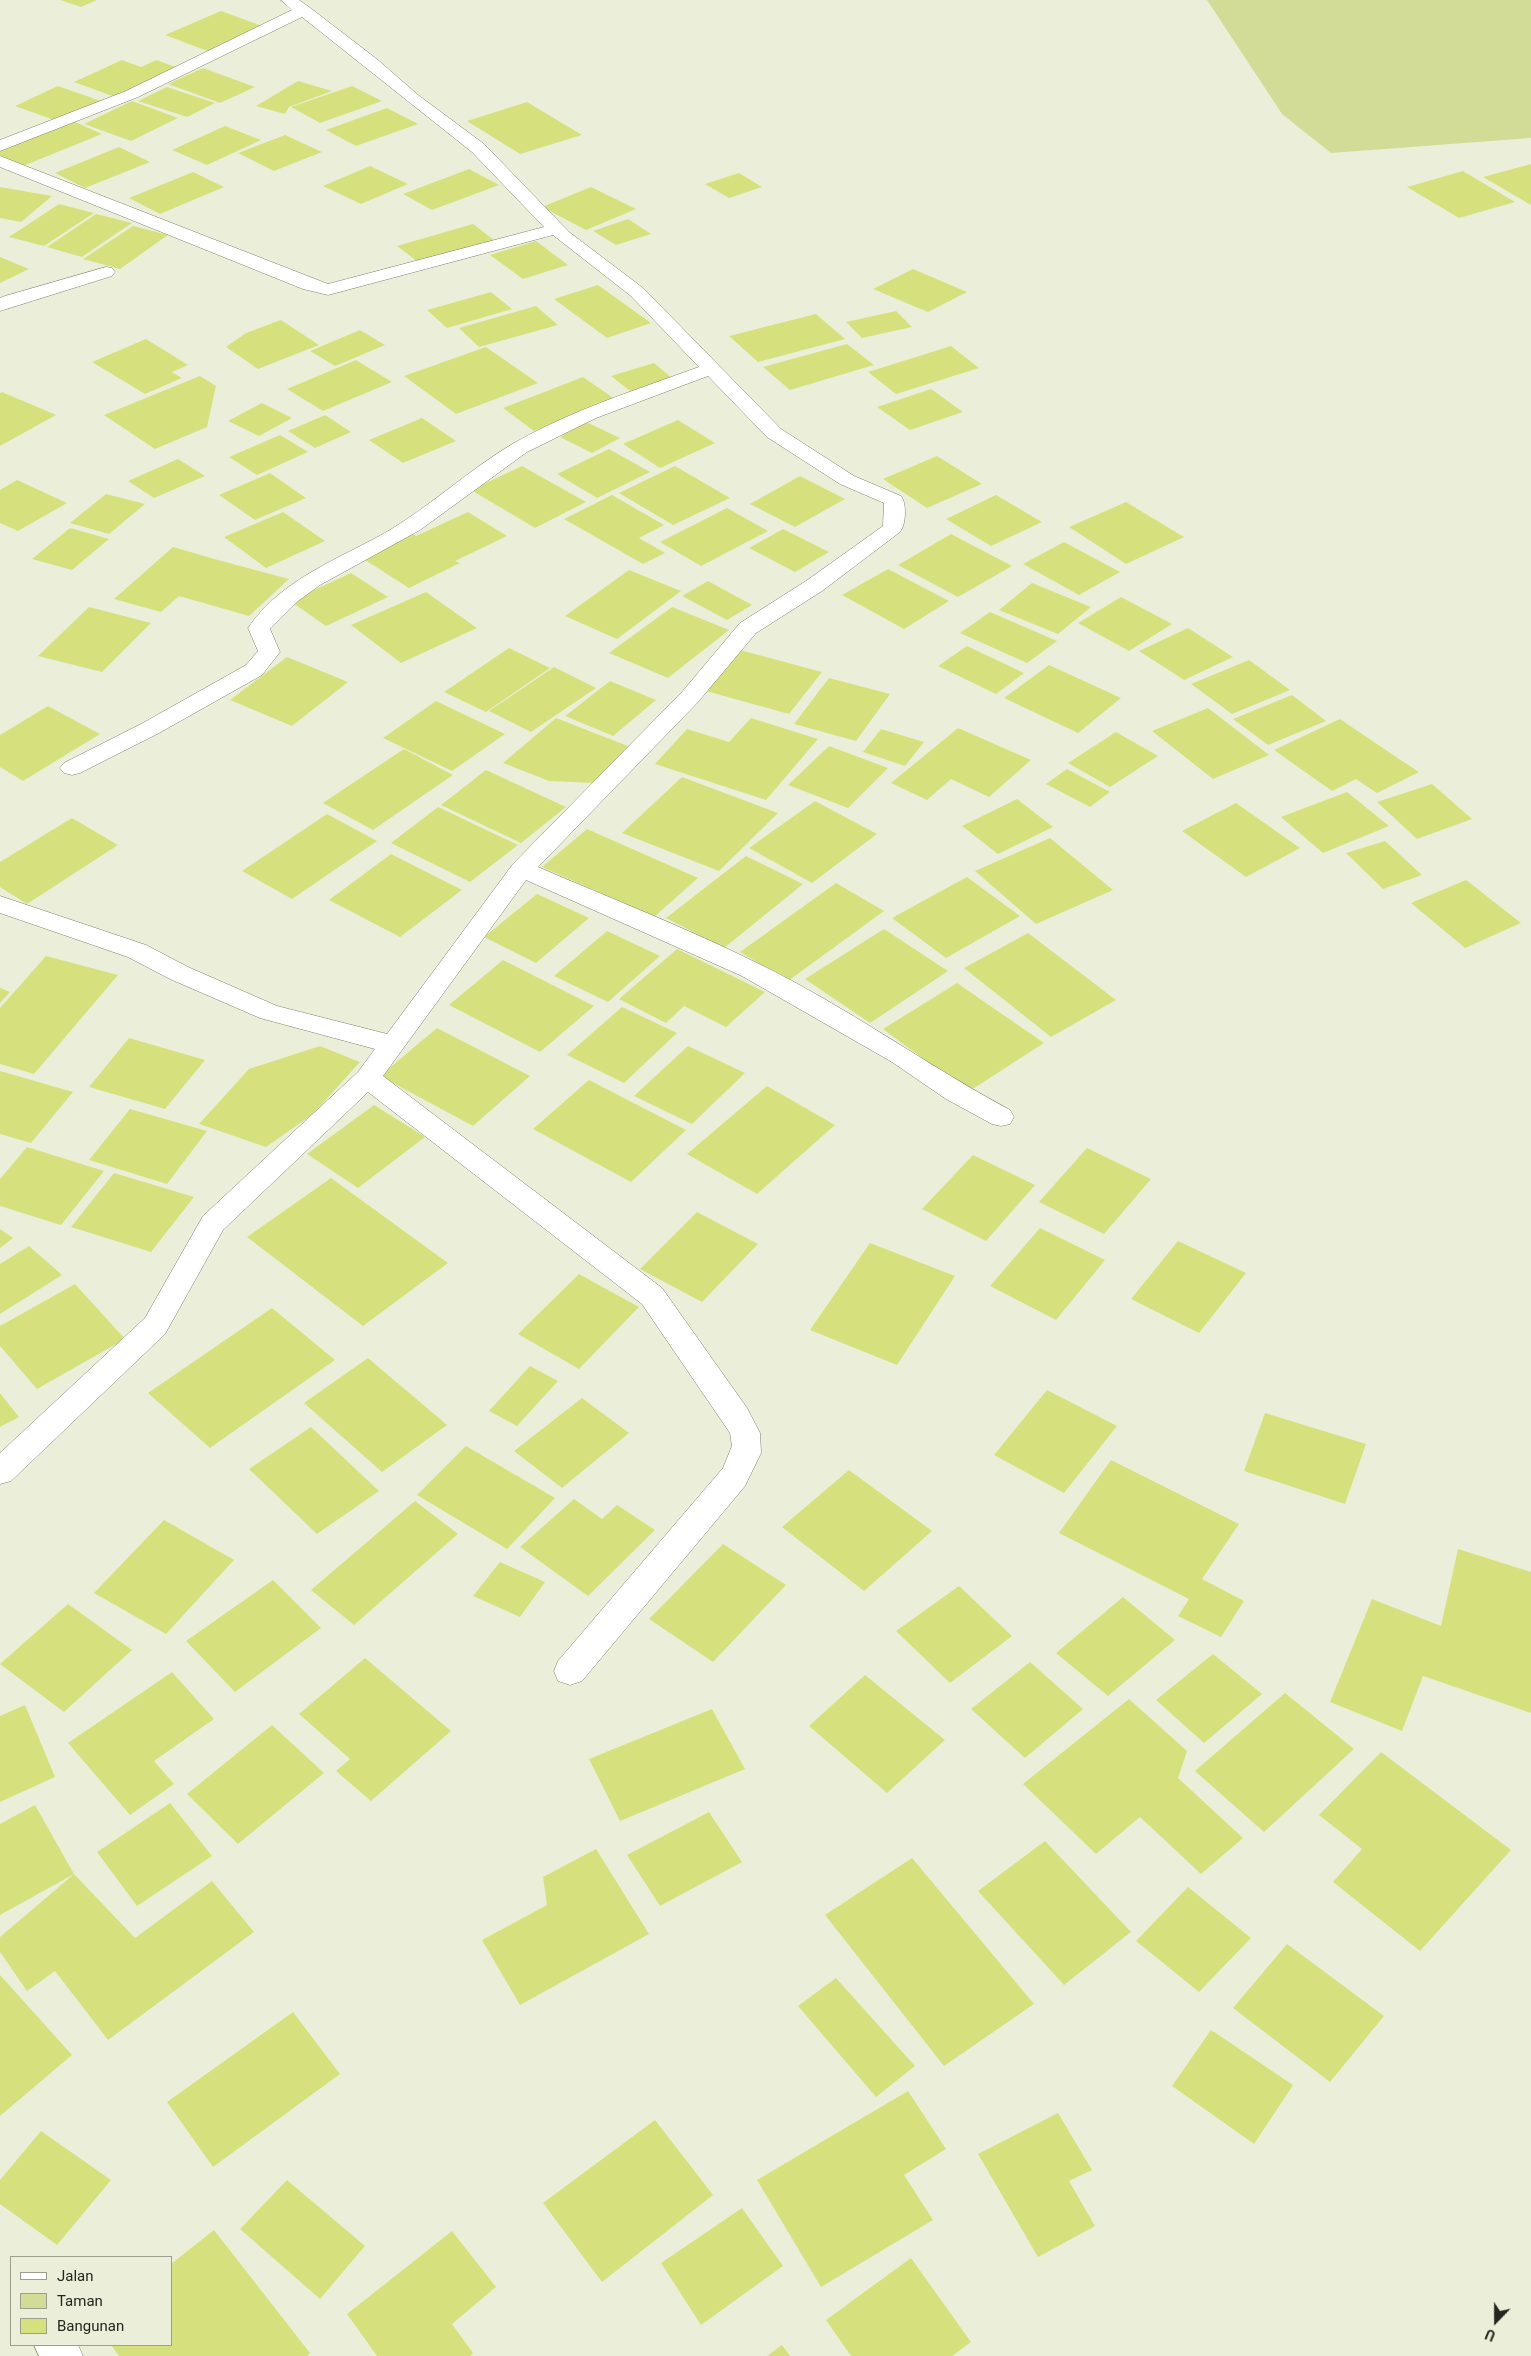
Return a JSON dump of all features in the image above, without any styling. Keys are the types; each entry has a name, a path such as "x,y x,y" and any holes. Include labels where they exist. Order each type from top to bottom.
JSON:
{"street":[{"path":"0,146 132,94 296,5 478,148 556,229 638,292 774,433 847,480 894,500 893,528 814,586 748,628 690,697 522,870 394,1045 367,1078 213,1223 155,1326 0,1472"},
{"path":"0,161 309,285 328,290 556,229"},
{"path":"0,305 11,300 106,272"},
{"path":"72,768 151,728 254,670 269,652 259,628 280,605 311,581 431,514 494,465 522,447 565,425 713,368"},
{"path":"522,870 751,970 901,1056 956,1092 1001,1117"},
{"path":"0,904 137,951 180,973 269,1012 394,1045"},
{"path":"367,1078 652,1296 747,1434 748,1454 734,1477 570,1671"},
{"path":"55,2346 63,2356"}],"green space":[{"path":"1207,0 1531,0 1531,138 1331,153 1282,114"}],"building":[{"path":"60,0 97,0 81,7"},
{"path":"221,11 265,27 210,52 165,35"},
{"path":"122,60 141,67 156,60 179,68 115,97 74,82"},
{"path":"203,68 255,87 220,103 168,84"},
{"path":"298,81 332,91 289,107 285,114 256,106"},
{"path":"58,86 101,101 57,121 15,106"},
{"path":"352,86 382,101 320,123 291,107"},
{"path":"167,87 215,103 187,117 138,101"},
{"path":"132,101 178,118 131,141 84,124"},
{"path":"527,102 582,135 520,154 467,121"},
{"path":"387,108 418,124 356,146 326,130"},
{"path":"73,121 102,134 23,166 0,155 0,151"},
{"path":"225,126 261,140 207,165 172,150"},
{"path":"285,135 322,152 274,171 238,153"},
{"path":"119,147 150,162 85,188 55,173"},
{"path":"1531,164 1531,205 1483,177"},
{"path":"370,166 408,184 361,204 323,186"},
{"path":"469,169 499,185 432,210 403,194"},
{"path":"1463,171 1515,202 1459,218 1407,187"},
{"path":"193,172 224,187 160,214 129,198"},
{"path":"739,173 762,187 729,198 705,184"},
{"path":"0,187 52,196 21,222 0,218"},
{"path":"591,187 636,209 586,230 542,207"},
{"path":"59,204 94,213 44,246 9,237"},
{"path":"96,214 132,223 82,257 47,247"},
{"path":"628,219 651,234 616,245 593,231"},
{"path":"473,224 494,240 418,262 397,246"},
{"path":"133,226 168,235 120,269 83,259"},
{"path":"536,241 568,265 523,279 490,255"},
{"path":"0,257 29,269 0,283"},
{"path":"913,269 967,292 928,312 873,289"},
{"path":"598,285 651,323 607,338 554,299"},
{"path":"491,292 512,309 447,328 427,310"},
{"path":"536,306 558,325 479,347 459,328"},
{"path":"896,311 912,327 862,338 846,322"},
{"path":"816,314 845,339 758,362 729,336"},
{"path":"281,320 319,345 258,369 226,347 246,333"},
{"path":"360,330 385,345 335,366 310,351"},
{"path":"146,339 188,365 172,372 182,378 145,394 92,362"},
{"path":"847,344 874,365 790,390 763,367"},
{"path":"951,346 979,368 896,394 868,372"},
{"path":"486,347 538,383 456,414 404,376"},
{"path":"356,360 392,382 323,411 287,389"},
{"path":"654,363 672,378 630,391 611,376"},
{"path":"200,376 216,386 207,427 155,449 104,415"},
{"path":"583,377 615,399 534,431 503,408"},
{"path":"931,389 963,412 910,430 877,407"},
{"path":"2,392 56,415 0,446 0,393"},
{"path":"262,403 292,418 259,436 228,421"},
{"path":"325,415 351,432 315,448 288,431"},
{"path":"422,418 456,441 403,463 369,440"},
{"path":"678,420 715,443 660,468 623,444"},
{"path":"586,422 620,438 592,453 560,437"},
{"path":"280,435 308,452 257,475 229,457"},
{"path":"609,449 650,472 597,498 557,474"},
{"path":"937,456 982,484 927,508 883,479"},
{"path":"178,459 205,476 154,498 128,481"},
{"path":"522,466 586,502 535,528 471,490"},
{"path":"675,466 730,498 673,525 619,493"},
{"path":"270,473 306,498 255,520 219,495"},
{"path":"800,476 845,499 795,527 750,504"},
{"path":"17,480 67,503 18,531 0,523 0,490"},
{"path":"106,494 145,504 109,534 70,523"},
{"path":"612,495 664,525 639,538 665,553 643,564 564,519"},
{"path":"996,495 1042,522 991,546 946,519"},
{"path":"1126,502 1184,537 1126,564 1069,527"},
{"path":"727,508 768,531 701,566 660,542"},
{"path":"283,512 325,541 266,568 224,537"},
{"path":"468,512 507,536 455,561 460,563 409,588 362,558 412,534 416,536"},
{"path":"70,528 109,539 72,570 32,559"},
{"path":"783,529 829,552 795,572 749,548"},
{"path":"951,534 1012,566 958,597 898,565"},
{"path":"1064,542 1120,572 1079,595 1023,564"},
{"path":"173,547 289,579 249,616 179,596 161,612 114,599"},
{"path":"888,569 949,601 904,629 842,595"},
{"path":"629,570 681,591 617,639 565,616"},
{"path":"351,573 388,597 326,626 290,601"},
{"path":"708,581 752,605 727,620 682,596"},
{"path":"1032,583 1091,607 1058,634 999,610"},
{"path":"426,592 477,628 401,663 351,625"},
{"path":"1121,597 1172,624 1129,651 1078,623"},
{"path":"89,607 151,623 102,672 38,656"},
{"path":"672,607 729,630 668,678 609,653"},
{"path":"990,612 1057,641 1027,663 960,633"},
{"path":"1188,628 1233,657 1184,680 1139,651"},
{"path":"967,646 1024,673 996,694 938,666"},
{"path":"509,648 550,668 486,712 444,692"},
{"path":"740,650 822,672 789,714 706,691"},
{"path":"287,657 348,682 292,726 230,700"},
{"path":"1249,660 1290,690 1232,714 1191,684"},
{"path":"1049,665 1121,698 1078,733 1004,698"},
{"path":"554,667 596,688 531,732 489,711"},
{"path":"829,678 890,694 856,741 794,724"},
{"path":"610,681 656,700 613,736 565,716"},
{"path":"1292,695 1326,721 1268,745 1233,719"},
{"path":"436,701 505,734 452,771 383,738"},
{"path":"48,706 100,734 23,781 0,767 0,735"},
{"path":"1208,708 1269,755 1213,779 1152,731"},
{"path":"556,718 633,748 593,783 549,781 503,763"},
{"path":"751,718 818,739 766,800 655,764 687,729 729,742"},
{"path":"1340,719 1419,772 1377,793 1356,779 1332,791 1274,750"},
{"path":"958,728 1031,760 989,797 951,779 927,800 891,783"},
{"path":"881,729 924,742 905,766 863,752"},
{"path":"1116,732 1158,756 1110,787 1068,763"},
{"path":"829,746 888,768 848,808 788,785"},
{"path":"404,749 453,775 373,830 323,803"},
{"path":"1067,769 1110,792 1090,807 1046,784"},
{"path":"486,770 566,807 521,843 441,805"},
{"path":"682,777 778,813 719,871 622,833"},
{"path":"1432,784 1472,819 1417,839 1377,802"},
{"path":"1347,792 1389,826 1323,853 1281,817"},
{"path":"1017,799 1053,827 998,854 962,826"},
{"path":"815,801 877,834 812,883 749,848"},
{"path":"1236,803 1300,848 1246,877 1182,831"},
{"path":"438,807 518,845 470,882 391,843"},
{"path":"327,814 377,841 292,899 242,871"},
{"path":"72,818 118,845 27,904 0,887 0,862"},
{"path":"587,829 698,878 654,917 542,867"},
{"path":"1050,838 1113,890 1036,924 975,871"},
{"path":"1385,841 1422,875 1383,889 1346,853"},
{"path":"391,854 462,890 400,937 329,900"},
{"path":"746,856 803,884 724,948 666,918"},
{"path":"967,877 1020,916 946,958 892,918"},
{"path":"1466,880 1521,923 1465,948 1411,903"},
{"path":"836,883 884,911 788,981 740,952"},
{"path":"537,894 589,918 536,963 484,937"},
{"path":"884,929 948,971 870,1023 805,979"},
{"path":"607,931 660,956 608,1002 554,976"},
{"path":"1028,933 1116,1000 1051,1037 964,968"},
{"path":"677,949 765,992 726,1027 684,1006 666,1023 619,999"},
{"path":"46,956 118,975 34,1074 0,1064 0,1008"},
{"path":"503,960 594,1006 540,1052 449,1005"},
{"path":"957,983 1044,1043 968,1092 883,1029"},
{"path":"0,988 10,992 0,1003"},
{"path":"622,1007 677,1033 624,1083 567,1055"},
{"path":"437,1028 530,1076 473,1126 380,1076"},
{"path":"129,1038 205,1060 165,1109 89,1087"},
{"path":"320,1046 360,1062 313,1114 266,1147 199,1124 249,1069"},
{"path":"688,1046 745,1073 692,1124 634,1096"},
{"path":"0,1071 73,1092 31,1143 0,1134"},
{"path":"589,1080 686,1130 631,1182 533,1129"},
{"path":"767,1086 835,1125 757,1194 687,1154"},
{"path":"374,1105 425,1137 358,1188 307,1154"},
{"path":"130,1109 207,1131 167,1184 89,1160"},
{"path":"27,1147 104,1171 61,1225 0,1206 0,1179"},
{"path":"1087,1148 1151,1179 1104,1234 1039,1202"},
{"path":"973,1155 1035,1185 986,1241 922,1209"},
{"path":"114,1173 194,1197 151,1252 71,1227"},
{"path":"331,1178 448,1263 363,1326 247,1237"},
{"path":"697,1212 758,1244 702,1302 640,1269"},
{"path":"1040,1228 1105,1260 1056,1320 990,1286"},
{"path":"0,1229 13,1238 0,1248"},
{"path":"1178,1241 1246,1273 1199,1333 1131,1299"},
{"path":"870,1243 955,1276 897,1365 810,1330"},
{"path":"29,1246 62,1275 0,1314 0,1264"},
{"path":"579,1274 639,1307 579,1369 518,1334"},
{"path":"75,1284 125,1339 37,1389 0,1346 0,1326"},
{"path":"272,1308 335,1360 210,1448 148,1393"},
{"path":"368,1358 447,1425 382,1472 304,1403"},
{"path":"530,1366 558,1381 517,1426 489,1411"},
{"path":"1047,1390 1117,1426 1064,1493 994,1455"},
{"path":"0,1393 19,1417 0,1427"},
{"path":"582,1398 629,1433 562,1488 514,1451"},
{"path":"1265,1413 1366,1444 1345,1504 1244,1471"},
{"path":"311,1427 379,1491 317,1534 249,1469"},
{"path":"466,1446 555,1498 507,1549 417,1495"},
{"path":"1111,1460 1239,1524 1202,1579 1244,1601 1221,1637 1178,1616 1189,1599 1059,1533"},
{"path":"849,1470 932,1531 864,1591 782,1527"},
{"path":"574,1499 602,1519 617,1505 655,1530 588,1596 520,1547"},
{"path":"415,1501 458,1534 354,1625 311,1590"},
{"path":"164,1520 234,1560 166,1634 94,1593"},
{"path":"723,1544 786,1585 713,1662 649,1619"},
{"path":"1458,1549 1531,1572 1531,1713 1423,1676 1402,1731 1330,1702 1372,1599 1441,1626"},
{"path":"500,1562 545,1582 520,1617 473,1596"},
{"path":"273,1580 321,1628 235,1692 186,1641"},
{"path":"959,1586 1012,1636 950,1683 896,1631"},
{"path":"1123,1597 1175,1640 1108,1696 1056,1653"},
{"path":"68,1604 132,1650 64,1712 0,1664"},
{"path":"1213,1654 1262,1694 1204,1743 1156,1700"},
{"path":"365,1658 451,1731 371,1801 336,1771 350,1759 299,1714"},
{"path":"1030,1662 1083,1709 1025,1758 971,1709"},
{"path":"172,1672 214,1719 154,1761 174,1784 130,1815 68,1743"},
{"path":"865,1675 945,1740 887,1793 809,1726"},
{"path":"1285,1693 1354,1749 1264,1832 1195,1771"},
{"path":"1129,1699 1187,1751 1178,1778 1243,1838 1201,1874 1140,1817 1096,1854 1023,1784"},
{"path":"25,1705 55,1777 0,1802 0,1716"},
{"path":"712,1709 745,1769 620,1821 589,1759"},
{"path":"272,1725 324,1773 238,1844 187,1794"},
{"path":"1381,1752 1511,1850 1420,1951 1333,1882 1362,1849 1319,1815"},
{"path":"170,1803 212,1856 137,1906 97,1852"},
{"path":"35,1805 74,1874 0,1915 0,1824"},
{"path":"709,1812 742,1862 660,1906 627,1855"},
{"path":"1045,1841 1131,1932 1064,1985 978,1891"},
{"path":"596,1849 649,1934 520,2005 482,1940 547,1905 543,1877"},
{"path":"912,1858 1034,2004 944,2066 825,1915"},
{"path":"74,1874 135,1938 212,1881 254,1932 108,2040 55,1971 27,1991 0,1952 0,1937"},
{"path":"1188,1887 1251,1938 1199,1992 1136,1941"},
{"path":"1287,1944 1384,2016 1330,2082 1233,2008"},
{"path":"0,1975 72,2055 0,2116"},
{"path":"836,1978 915,2066 876,2097 798,2006"},
{"path":"293,2012 340,2074 213,2167 167,2102"},
{"path":"1211,2030 1293,2085 1254,2144 1172,2086"},
{"path":"908,2091 946,2149 904,2175 933,2220 821,2287 757,2180"},
{"path":"1058,2113 1092,2170 1069,2181 1095,2226 1038,2257 978,2154"},
{"path":"655,2120 713,2195 602,2282 543,2203"},
{"path":"41,2131 111,2180 57,2245 0,2204 0,2180"},
{"path":"287,2180 365,2246 320,2299 240,2229"},
{"path":"742,2208 783,2266 701,2325 661,2263"},
{"path":"214,2230 310,2353 307,2356 119,2356 112,2346 172,2346 172,2263"},
{"path":"452,2231 496,2287 452,2324 473,2353 470,2356 377,2356 347,2314"},
{"path":"911,2258 971,2342 952,2356 851,2356 826,2320"},
{"path":"782,2345 790,2356 767,2356"}]}
